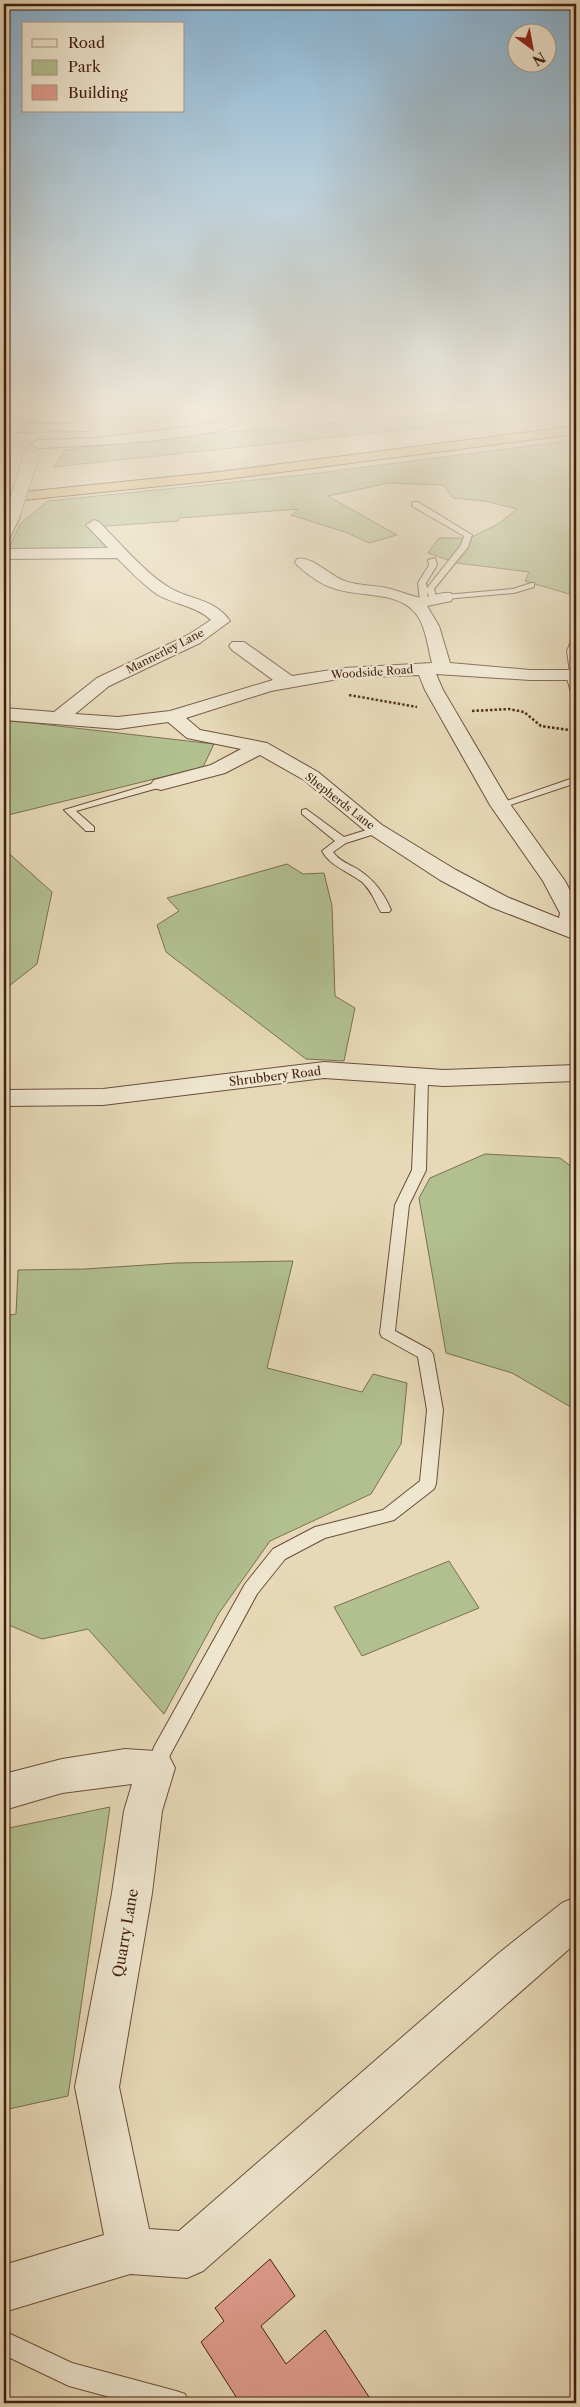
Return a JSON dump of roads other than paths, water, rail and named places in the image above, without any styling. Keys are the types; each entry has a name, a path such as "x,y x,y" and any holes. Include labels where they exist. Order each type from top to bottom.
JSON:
{"street":[{"path":"4,537 11,519"},
{"name":"Mannerley Lane","path":"58,718 103,682 194,639 222,620 208,608 165,592 144,576 94,525"},
{"path":"4,554 123,553"},
{"path":"303,562 316,573 346,587 429,600 424,613 434,668 428,678 500,805 554,881 573,922"},
{"path":"299,578 316,573"},
{"path":"238,646 287,681"},
{"name":"Woodside Road","path":"172,716 244,692 287,681 362,671 434,668 574,679"},
{"path":"4,714 118,723 172,716"},
{"name":"Shepherds Lane","path":"172,716 194,734 260,747 311,776 377,830 448,875 482,893 573,922"},
{"path":"161,784 218,769 260,747"},
{"name":"Shrubbery Road","path":"4,1098 103,1097 324,1070 444,1078 576,1073"},
{"path":"4,1792 62,1776 125,1766 156,1768"},
{"name":"Quarry Lane","path":"130,2251 97,2087 132,1893 143,1811 156,1768"},
{"path":"4,2288 130,2251 187,2254 514,1968 576,1917"}],"lane":[{"path":"429,600 430,589 465,545 468,535 442,519"},
{"path":"429,600 422,583 433,566 432,560"},
{"path":"429,600 507,592 524,589 531,585"},
{"path":"574,679 572,662 573,642 576,639"},
{"path":"500,805 576,780"},
{"path":"90,829 69,810 161,784"},
{"path":"306,812 342,841"},
{"path":"377,830 342,841 327,851 330,857 369,883 381,896 385,910"},
{"path":"156,1768 161,1754 251,1589 279,1554 320,1532 388,1515 428,1484 435,1410 425,1354 387,1333 402,1205 418,1170 422,1076"},
{"path":"4,2343 69,2374 176,2403"}]}
